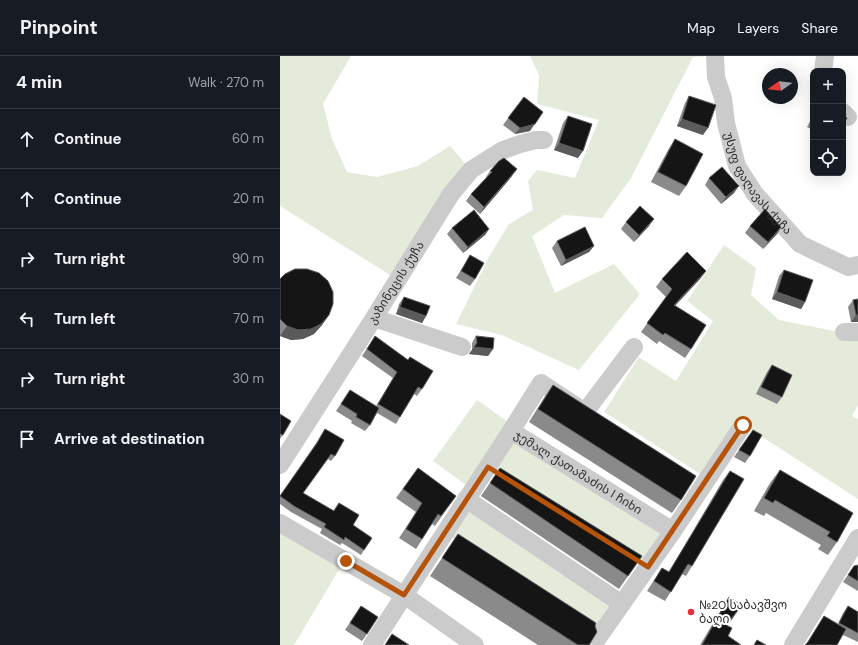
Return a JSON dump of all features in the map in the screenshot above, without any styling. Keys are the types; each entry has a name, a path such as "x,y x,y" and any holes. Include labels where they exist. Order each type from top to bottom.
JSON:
{"street":[{"name":"უსუფ ფაღავას ქუჩა","path":"715,56 716,77 723,98 726,123 737,166 755,194 800,244 848,267 858,266"},
{"path":"823,68 825,56"},
{"name":"კაზინეცის ქუჩა","path":"280,465 451,194 471,170 501,151 520,144 536,140 544,140"},
{"path":"374,318 462,347"},
{"path":"511,431 541,384 585,412 634,347"},
{"path":"593,635 622,604 642,563 673,531 743,425"},
{"name":"ჯემალ ქათამაძის I ჩიხი","path":"372,645 404,595 451,537 466,499 494,471 511,431 673,531"},
{"path":"466,499 622,604"},
{"path":"280,523 404,595 475,645"},
{"path":"793,645 857,543"}],"green space":[{"path":"280,56 351,56 323,104 332,139 347,172 377,177 418,166 450,146 471,170 398,280 280,206"},
{"path":"530,56 713,56 693,57 631,178 602,218 564,215 532,236 555,293 614,264 640,294 579,370 502,335 456,324 489,257 509,224 533,210 528,181 537,170 575,178 599,120 537,104 539,75"},
{"path":"724,245 756,268 751,295 779,320 839,332 858,333 858,405 852,416 858,419 858,499 744,425 708,479 604,412 639,357 676,381 713,321 687,301"},
{"path":"477,400 511,424 466,485 433,461"},
{"path":"511,431 673,531 647,567 488,467"},
{"path":"466,499 622,604 600,635 444,533"},
{"path":"280,531 340,568 294,645 280,645"}],"building":[{"path":"689,96 716,105 708,128 682,119"},
{"path":"524,97 543,112 535,124 520,128 508,118"},
{"path":"568,116 592,124 583,151 559,143"},
{"path":"675,139 703,154 686,186 658,172"},
{"path":"504,158 517,169 484,207 471,194 492,172 490,171 499,161"},
{"path":"722,167 739,186 726,197 709,178"},
{"path":"640,206 654,219 639,235 626,222"},
{"path":"765,209 781,227 768,242 750,226"},
{"path":"474,210 489,229 468,247 452,228"},
{"path":"585,227 594,246 566,260 557,241"},
{"path":"687,252 706,271 674,305 706,325 691,349 665,333 663,335 647,323 672,289 662,279"},
{"path":"470,255 484,263 475,279 461,271"},
{"path":"295,269 307,269 319,273 328,281 333,292 333,304 329,315 321,324 311,329 298,330 287,326 280,319 280,279 285,274"},
{"path":"784,270 813,280 805,302 777,292"},
{"path":"404,297 430,306 426,316 400,307"},
{"path":"858,299 858,315 856,315 853,300"},
{"path":"375,336 408,360 410,357 433,371 422,389 418,387 400,417 378,404 397,372 367,349"},
{"path":"476,336 494,338 493,349 474,347 477,343"},
{"path":"772,365 792,375 782,397 761,387"},
{"path":"553,385 696,476 681,500 538,409"},
{"path":"350,390 379,408 370,425 356,417 357,414 341,404"},
{"path":"280,414 291,421 283,435 280,434"},
{"path":"325,429 344,440 335,456 331,454 303,493 334,511 339,503 359,515 353,525 372,538 364,550 345,537 344,540 324,527 326,524 294,506 280,496"},
{"path":"753,430 762,435 750,456 739,450"},
{"path":"418,468 456,496 441,516 438,514 422,539 406,529 422,503 403,489"},
{"path":"500,468 642,556 628,576 490,483"},
{"path":"780,470 853,513 837,542 827,536 830,532 775,500 773,503 764,498"},
{"path":"730,471 744,479 692,566 688,564 671,592 654,581 662,568 669,572"},
{"path":"458,534 596,623 595,626 597,632 589,645 578,645 442,558"},
{"path":"858,565 858,581 848,575 854,566"},
{"path":"729,597 742,605 726,625 732,628 728,636 741,645 702,645"},
{"path":"361,606 378,617 367,634 350,623"},
{"path":"848,606 858,612 858,633 839,623"},
{"path":"824,616 846,629 837,645 805,645 808,642"},
{"path":"392,634 409,645 385,645"},
{"path":"757,640 766,645 754,645"}],"place":[{"name":"№20 საბავშვო ბაღი","path":"691,612"}],"route":[{"path":"346,561 404,595 488,467 648,567 743,425"}]}
